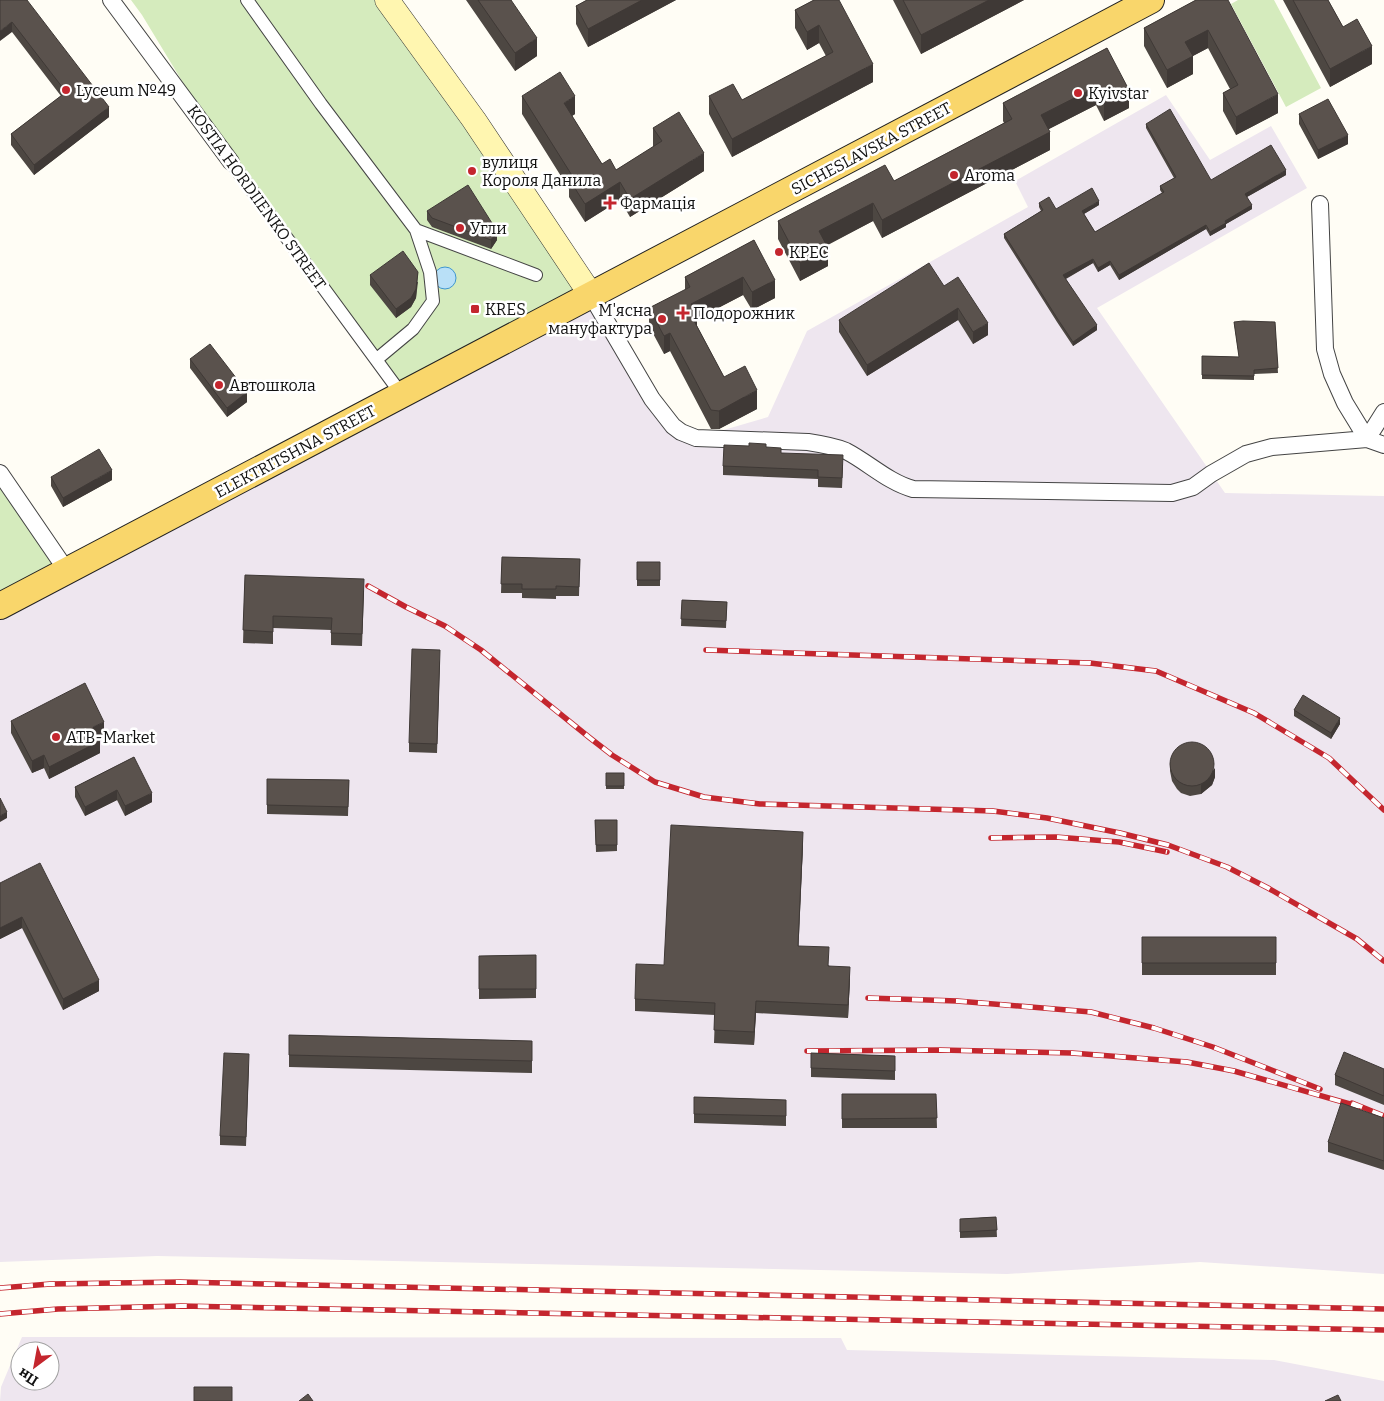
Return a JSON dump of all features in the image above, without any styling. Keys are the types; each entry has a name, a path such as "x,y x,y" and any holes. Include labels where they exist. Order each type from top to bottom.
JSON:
{"main road":[{"path":"387,0 474,120 591,295"},
{"name":"SICHESLAVSKA STREET","path":"591,295 1151,0"},
{"name":"ELEKTRITSHNA STREET","path":"0,606 591,295"}],"street":[{"name":"KOSTIA HORDIIENKO STREET","path":"111,0 402,394"},
{"path":"247,0 321,104 416,230 430,272 433,302 413,330 377,359"},
{"path":"1320,204 1325,349 1332,374 1345,403 1367,439"},
{"path":"416,230 536,275"},
{"path":"591,295 652,400 668,420 681,432 696,438 826,444 845,451 898,484 913,489 1172,493 1193,487 1211,474 1246,454 1272,447 1367,439 1384,445"},
{"path":"1367,439 1384,412"},
{"path":"0,473 67,570"}],"shaded area":[{"path":"1166,95 1210,160 1271,126 1307,188 1097,308 1225,493 1384,496 1384,1274 1200,1262 1007,1274 157,1256 0,1262 0,606 591,295 652,399 696,438 768,417 807,331 1028,207 1015,181"},
{"path":"22,1337 841,1338 847,1350 1274,1360 1384,1381 1384,1401 0,1401 1,1387 10,1366 10,1391 60,1391 60,1341 20,1341"}],"green space":[{"path":"131,0 387,0 591,295 402,395 231,162"},
{"path":"1238,0 1274,0 1321,88 1286,107 1231,4"},
{"path":"0,473 67,571 0,606"}],"water":[{"path":"445,267 455,274 456,278 449,288 445,289 435,282 434,278 441,268"}],"building":[{"path":"0,0 27,0 109,107 34,165 11,134 66,92 12,22 0,31"},
{"path":"478,0 511,0 537,38 515,53"},
{"path":"587,0 642,0 588,29 576,6"},
{"path":"814,0 839,0 873,64 732,139 709,96 733,84 742,100 833,52 819,25 807,32 795,10"},
{"path":"903,0 989,0 921,35"},
{"path":"1196,0 1228,0 1278,94 1236,117 1223,93 1238,85 1208,30 1185,42 1193,56 1167,70 1144,28"},
{"path":"1293,0 1328,0 1343,27 1357,19 1372,46 1330,69"},
{"path":"1107,48 1129,90 1104,103 1096,87 1041,115 1050,132 882,220 873,203 819,231 828,248 800,263 778,221 885,165 894,181 1012,119 1003,103"},
{"path":"560,72 575,96 564,103 602,164 610,159 616,170 662,141 653,128 679,112 704,153 630,199 620,182 585,204 569,179 573,177 522,96"},
{"path":"1328,99 1348,135 1318,150 1299,114"},
{"path":"1170,109 1211,180 1271,145 1286,170 1245,194 1252,205 1225,221 1226,223 1210,232 1206,225 1119,275 1110,261 1098,268 1093,259 1063,275 1097,325 1073,342 1004,234 1043,210 1039,203 1049,197 1056,209 1092,188 1099,201 1082,211 1095,232 1164,192 1160,186 1176,177 1146,124"},
{"path":"468,185 497,231 491,240 432,218 427,211"},
{"path":"754,240 775,280 752,292 743,277 691,304 697,314 692,317 724,377 745,366 757,390 719,411 711,410 670,333 664,336 649,308 690,287 685,277"},
{"path":"403,251 418,272 416,289 411,298 396,309 370,275"},
{"path":"929,263 944,286 958,277 988,323 973,332 958,308 867,365 839,320"},
{"path":"1234,322 1275,322 1278,368 1254,370 1254,376 1202,375 1202,356 1239,357"},
{"name":"Автошкола","path":"210,344 247,392 227,408 190,359"},
{"path":"749,443 766,444 766,447 781,448 781,453 843,455 842,478 818,477 818,470 723,466 724,445 749,446"},
{"path":"99,449 112,470 63,498 51,477"},
{"path":"502,557 580,559 579,587 556,586 556,589 522,589 522,584 501,584"},
{"path":"637,562 660,562 660,580 637,580"},
{"path":"245,575 364,579 362,634 331,633 332,618 273,616 273,632 243,630"},
{"path":"682,600 727,602 726,621 681,619"},
{"path":"412,649 440,650 437,744 409,743"},
{"name":"ATB-Market","path":"85,683 104,722 93,727 100,741 49,767 44,755 32,761 11,721"},
{"path":"1303,695 1340,718 1331,733 1294,710"},
{"path":"1188,742 1196,742 1208,748 1214,764 1208,780 1196,786 1188,786 1176,780 1170,768 1170,760 1176,748"},
{"path":"134,757 152,793 125,806 117,790 85,807 75,787"},
{"path":"606,773 624,773 624,786 606,786"},
{"path":"267,779 349,780 348,807 267,805"},
{"path":"0,798 7,812 0,816"},
{"path":"595,820 617,820 617,845 596,845"},
{"path":"671,825 803,832 798,946 829,947 828,966 850,967 848,1005 756,1001 754,1032 714,1030 715,1003 635,999 636,964 664,965"},
{"path":"40,863 99,980 63,999 22,917 0,928 0,883"},
{"path":"1142,937 1276,937 1276,963 1142,963"},
{"path":"536,955 536,989 479,989 479,956"},
{"path":"289,1035 532,1041 532,1061 289,1055"},
{"path":"1344,1052 1384,1069 1384,1096 1335,1075"},
{"path":"224,1053 249,1054 246,1137 220,1136"},
{"path":"811,1053 895,1056 895,1071 811,1068"},
{"path":"842,1094 936,1094 937,1118 842,1119"},
{"path":"694,1097 786,1100 786,1116 694,1114"},
{"path":"1341,1103 1384,1118 1384,1161 1328,1142"},
{"path":"996,1217 997,1230 960,1232 960,1219"},
{"path":"194,1387 232,1387 232,1401 194,1401"},
{"path":"308,1394 313,1401 299,1401"},
{"path":"1338,1395 1341,1401 1325,1401"}],"railway":[{"path":"368,586 445,626 481,650 612,755 655,782 704,797 760,804 993,811 1047,818 1120,833 1168,845 1227,867 1357,939 1384,961"},
{"path":"706,650 1090,663 1156,671 1254,713 1329,758 1384,810"},
{"path":"991,838 1056,837 1119,842 1167,852"},
{"path":"868,998 957,1001 1091,1012 1154,1028 1213,1047 1320,1089"},
{"path":"807,1051 940,1050 1072,1053 1187,1062 1234,1071 1357,1106"},
{"path":"1352,1103 1384,1116"},
{"path":"0,1288 50,1284 180,1282 1384,1309"},
{"path":"0,1314 58,1309 181,1306 1384,1330"}],"place":[{"name":"Lyceum №49","path":"66,90"},
{"name":"Kyivstar","path":"1078,93"},
{"name":"вулиця Короля Данила","path":"472,171"},
{"name":"Aroma","path":"954,175"},
{"name":"Фармація","path":"610,203"},
{"name":"Угли","path":"460,228"},
{"name":"КРЕС","path":"779,252"},
{"name":"KRES","path":"475,309"},
{"name":"Подорожник","path":"683,313"},
{"name":"М'ясна мануфактура","path":"662,319"},
{"name":"Автошкола","path":"219,385"},
{"name":"ATB-Market","path":"56,737"}]}
